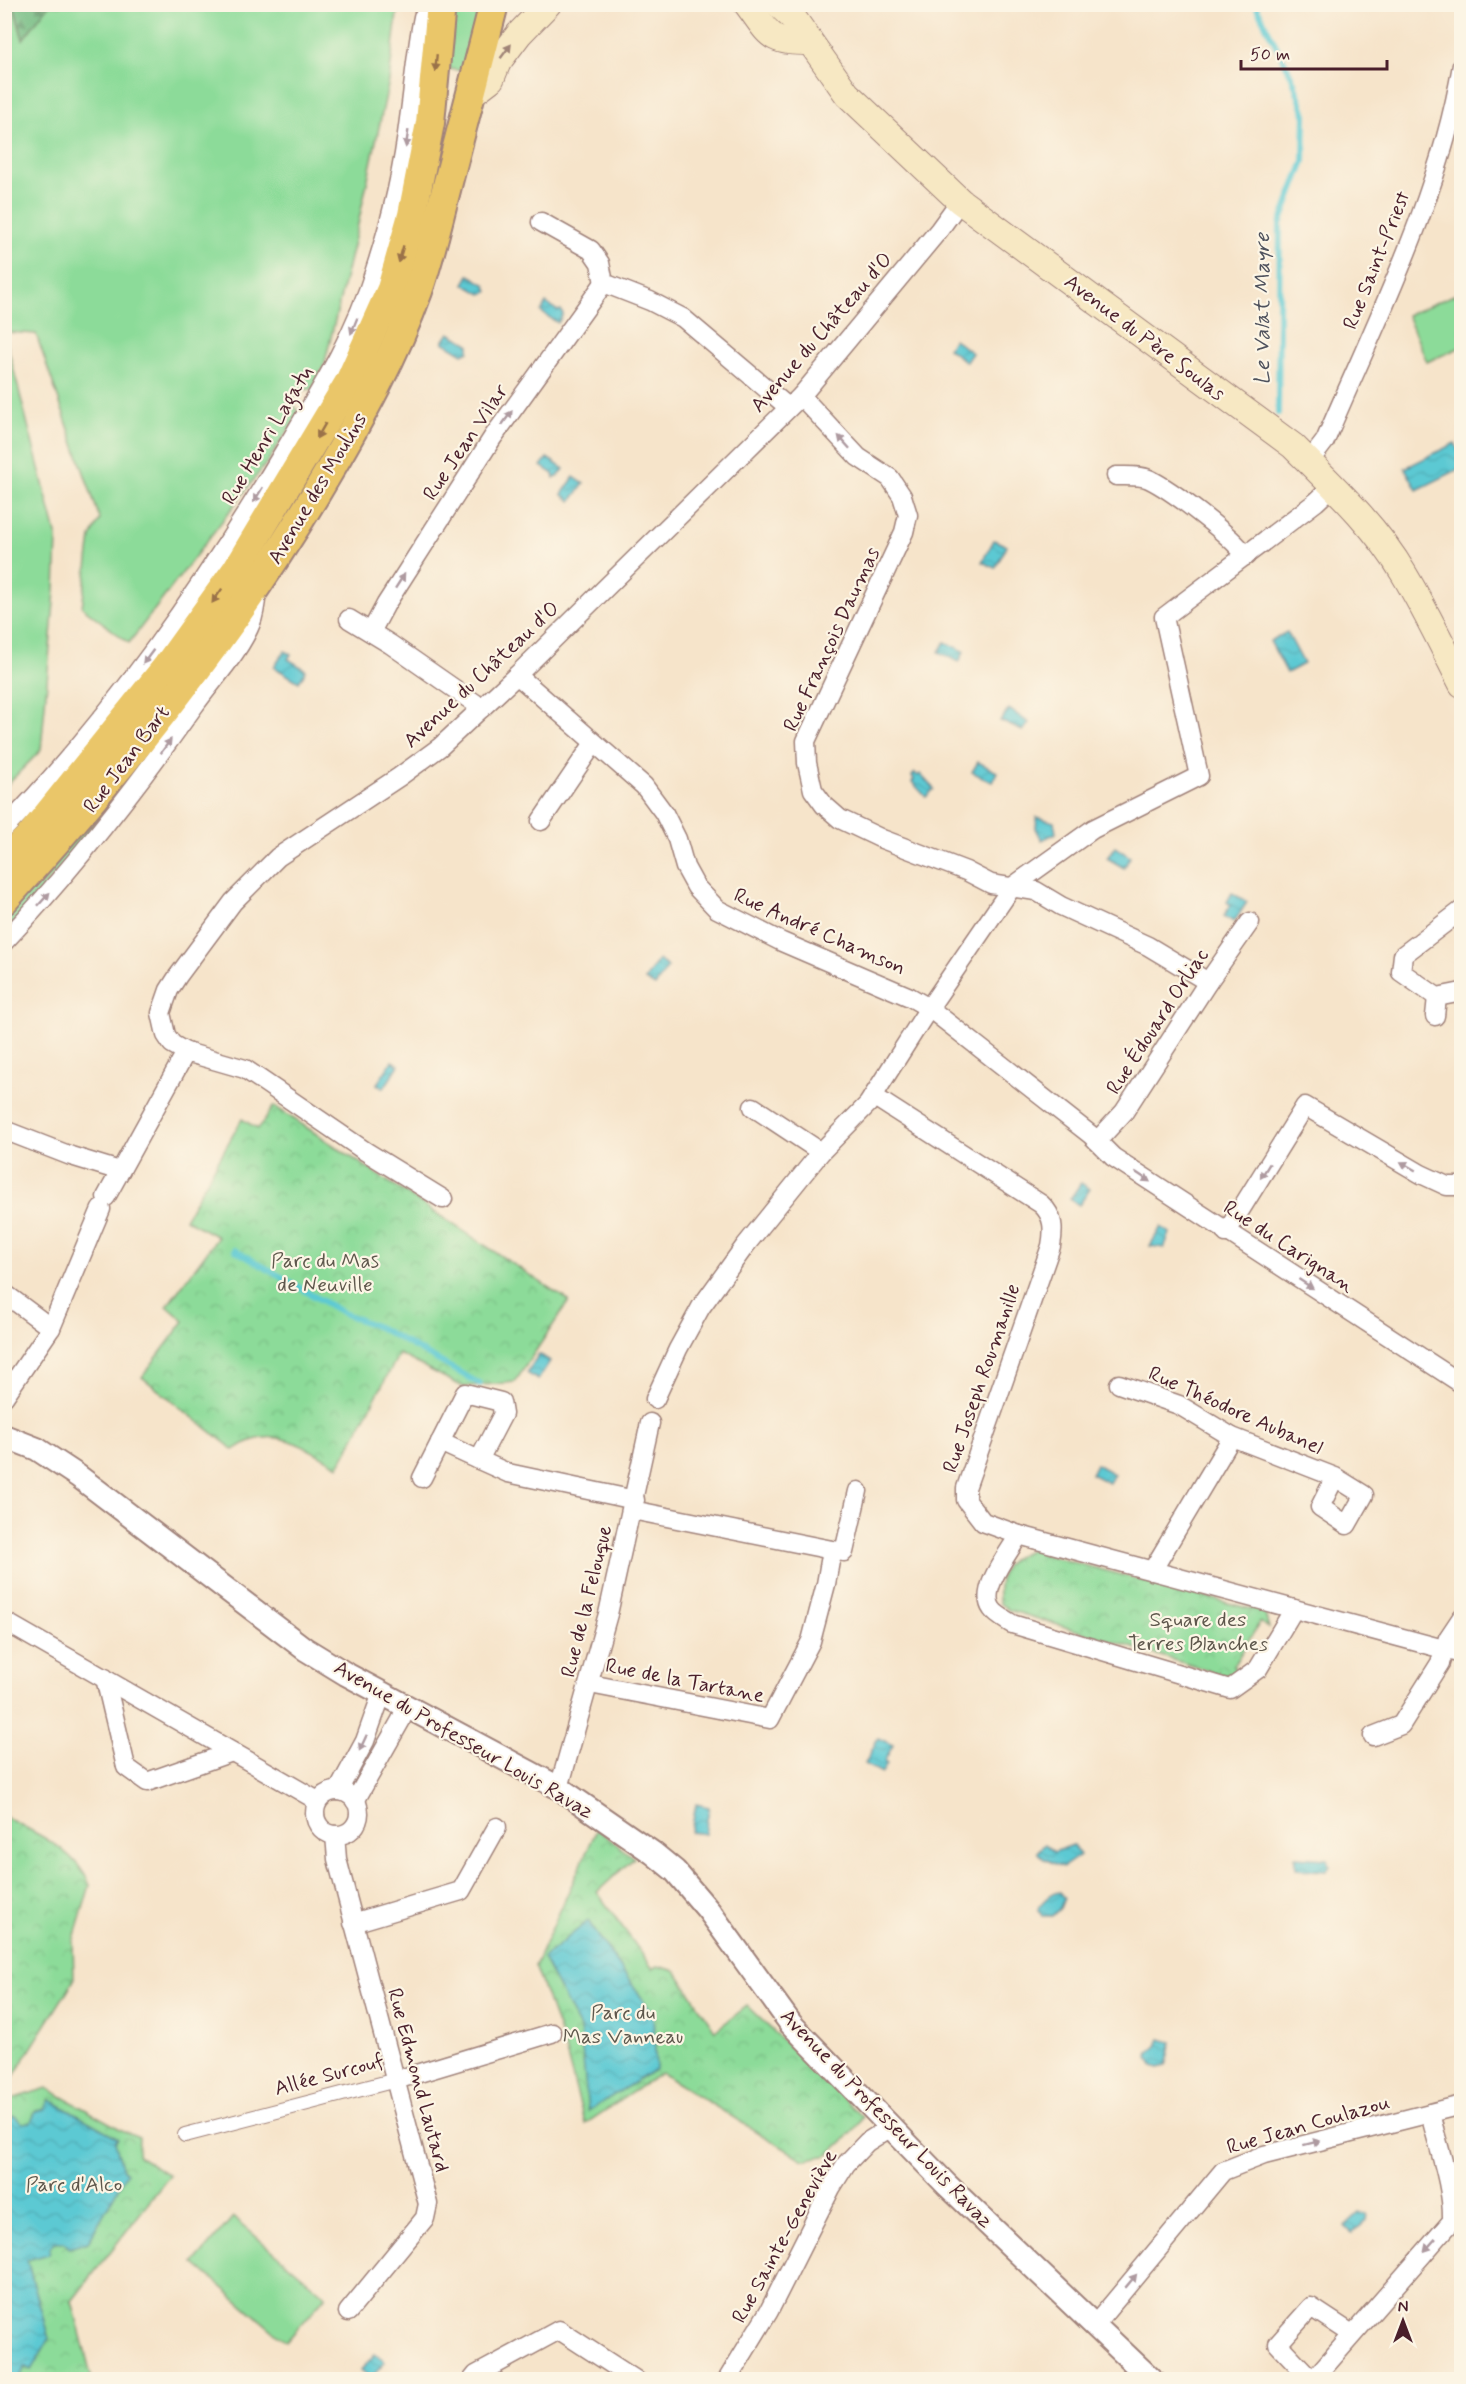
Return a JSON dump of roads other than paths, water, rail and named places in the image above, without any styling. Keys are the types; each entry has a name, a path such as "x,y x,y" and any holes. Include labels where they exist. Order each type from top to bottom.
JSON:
{"main road":[{"name":"Avenue des Moulins","path":"4,861 31,835 167,666 236,570 350,382 391,288 412,215 430,123 440,4"},
{"name":"Avenue des Moulins","path":"4,900 70,828 138,745 257,588 311,502 372,397 413,303 431,249 494,4"},
{"path":"470,95 491,79 498,62 519,34 548,4"},
{"path":"747,4 773,38 788,42 810,42"},
{"name":"Avenue du Père Soulas","path":"788,9 847,94 960,201 1293,446 1309,462 1379,538 1404,574 1461,684"}],"street":[{"name":"Rue Henri Lagatu","path":"4,829 85,738 175,620 255,501 339,357 362,307 389,223 405,150 413,73 423,17 440,4"},
{"name":"Rue Saint-Priest","path":"1309,462 1325,441 1420,220 1458,106 1461,65"},
{"name":"Avenue du Château d'O","path":"443,1199 364,1150 245,1069 186,1052 172,1044 166,1035 162,1013 169,990 233,902 278,857 440,747 517,675 795,402 939,230 960,201"},
{"path":"542,222 591,250 600,263 604,283 650,301 683,318 781,399 795,402"},
{"name":"Rue Jean Vilar","path":"371,632 386,604 493,437 604,283"},
{"name":"Rue François Daumas","path":"795,402 858,457 890,478 902,496 908,514 904,532 806,741 807,763 813,790 824,805 840,819 966,871 990,884 1036,891 1061,906 1148,946 1208,982"},
{"path":"1116,476 1148,478 1194,509 1240,547 1246,556"},
{"path":"655,1399 701,1307 744,1246 821,1152 868,1104 929,1008 1012,887 1093,829 1199,776 1164,617 1316,502 1332,487"},
{"name":"Rue Jean Bart","path":"4,942 94,840 157,759 228,661 251,623 257,588"},
{"path":"349,619 482,708"},
{"name":"Rue André Chamson","path":"517,675 644,786 664,813 677,839 685,867 696,887 717,909 782,942 910,997 929,1008 1097,1141"},
{"path":"542,821 594,743"},
{"path":"1461,909 1403,955 1401,972 1437,997 1461,992"},
{"name":"Rue Édouard Orliac","path":"1097,1141 1124,1112 1208,982 1250,922"},
{"path":"1435,1016 1437,997"},
{"path":"4,1397 51,1328 104,1203 186,1052"},
{"name":"Rue Joseph Roumanille","path":"873,1096 1041,1204 1053,1222 1051,1246 966,1488 966,1500 983,1522 1019,1535 1454,1652"},
{"path":"1226,1233 1305,1106 1421,1174 1447,1186 1461,1186"},
{"path":"753,1107 821,1152"},
{"path":"4,1130 71,1156 120,1171"},
{"name":"Rue du Carignan","path":"1097,1141 1113,1157 1226,1233 1461,1384"},
{"path":"4,1293 51,1328"},
{"name":"Rue Théodore Aubanel","path":"1119,1384 1179,1406 1232,1437 1335,1477"},
{"path":"422,1478 465,1393 501,1402 503,1414 479,1460"},
{"name":"Rue de la Felouque","path":"559,1788 590,1684 633,1505 650,1423"},
{"name":"Avenue du Professeur Louis Ravaz","path":"4,1436 37,1449 58,1462 305,1649 382,1694 559,1788 654,1852 675,1871 709,1911 791,2024 947,2185 1152,2379"},
{"path":"1152,1571 1232,1437"},
{"path":"440,1442 508,1473 633,1505 844,1552 858,1491"},
{"path":"1019,1535 989,1586 988,1598 992,1609 1005,1619 1012,1624 1230,1689 1258,1669 1294,1609"},
{"name":"Rue de la Tartane","path":"590,1684 770,1719 811,1641 832,1550"},
{"path":"1373,1736 1401,1725 1440,1663 1454,1652 1448,1638 1461,1617"},
{"path":"4,1621 318,1801"},
{"path":"105,1678 126,1767 147,1782 232,1752"},
{"path":"338,1791 365,1742 382,1694"},
{"path":"355,1801 401,1720 406,1705"},
{"path":"338,1791 351,1795 355,1801 359,1814 354,1827 342,1834 335,1835 324,1831 316,1822 315,1808 326,1793 338,1791"},
{"path":"354,1923 460,1891 497,1827"},
{"name":"Rue Edmond Lautard","path":"335,1835 337,1859 428,2196 427,2212 348,2312"},
{"name":"Allée Surcouf","path":"185,2135 396,2080 552,2033"},
{"name":"Rue Jean Coulazou","path":"1094,2326 1223,2171 1264,2155 1461,2105"},
{"path":"1352,2334 1311,2307 1278,2344 1312,2379 1352,2334 1452,2221 1452,2206 1430,2113"},
{"name":"Rue Sainte-Geneviève","path":"727,2379 769,2311 831,2188 846,2164 867,2142 891,2127"},
{"path":"472,2379 559,2330 636,2379"}],"water":[{"path":"469,275 486,285 488,292 481,294 464,284"},
{"path":"546,303 558,311 561,310 563,314 558,323 541,312"},
{"path":"449,333 469,344 469,351 463,354 443,342"},
{"path":"954,339 972,353 966,362 948,348"},
{"path":"1455,443 1461,457 1461,468 1417,490 1405,468"},
{"path":"547,458 564,469 558,477 554,478 553,474 541,466"},
{"path":"574,477 584,484 571,501 562,494"},
{"path":"994,540 1007,546 995,568 982,562"},
{"path":"1287,632 1304,664 1287,673 1270,641"},
{"path":"945,642 964,651 959,662 939,652"},
{"path":"285,651 291,654 288,659 306,670 299,682 274,667"},
{"path":"1009,709 1029,723 1023,731 1000,721"},
{"path":"978,762 997,772 992,782 972,772"},
{"path":"915,773 918,776 920,774 934,789 926,797 912,782 914,779 912,776"},
{"path":"1037,817 1054,822 1056,833 1042,840 1036,828"},
{"path":"1115,847 1130,857 1124,868 1107,858"},
{"path":"1232,893 1247,902 1234,922 1224,916 1231,905 1227,902"},
{"path":"658,960 668,967 655,986 645,980"},
{"path":"392,1061 399,1065 384,1088 377,1084"},
{"path":"1081,1183 1090,1189 1079,1205 1070,1199"},
{"path":"1161,1227 1170,1233 1164,1248 1150,1246"},
{"path":"539,1354 550,1361 538,1380 527,1373"},
{"path":"1096,1464 1114,1474 1109,1483 1091,1474"},
{"path":"878,1738 893,1745 884,1762 887,1764 882,1773 865,1764"},
{"path":"696,1804 709,1807 705,1834 691,1832"},
{"path":"1045,1844 1054,1852 1073,1845 1080,1855 1063,1867 1044,1859 1037,1852"},
{"path":"1295,1857 1328,1859 1330,1866 1326,1871 1295,1869"},
{"path":"1059,1892 1064,1898 1060,1908 1052,1916 1042,1916 1038,1909 1039,1906 1050,1896"},
{"path":"588,1921 653,2014 656,2069 588,2111 580,2028 543,1958"},
{"path":"1160,2039 1172,2042 1166,2066 1159,2068 1153,2066 1149,2057"},
{"path":"50,2100 118,2138 115,2142 123,2170 127,2172 88,2242 69,2248 64,2242 54,2242 49,2254 27,2260 49,2339 31,2370 25,2367 19,2379 5,2379 5,2118 15,2116 22,2123 31,2122 36,2111 45,2108"},
{"path":"1359,2213 1367,2214 1366,2221 1352,2233 1345,2226"},
{"path":"375,2354 385,2362 371,2378 361,2370"}],"waterway":[{"name":"Le Valat Mayre","path":"1255,4 1292,77 1305,114 1304,161 1280,224 1278,413"},
{"path":"235,1250 343,1313 380,1328 480,1384"}],"park label":[{"name":"Parc du Mas de Neuville","path":"325,1272"},
{"name":"Square des Terres Blanches","path":"1198,1631"},
{"name":"Parc du Mas Vanneau","path":"623,2024"},
{"name":"Parc d'Alco","path":"74,2184"}]}
